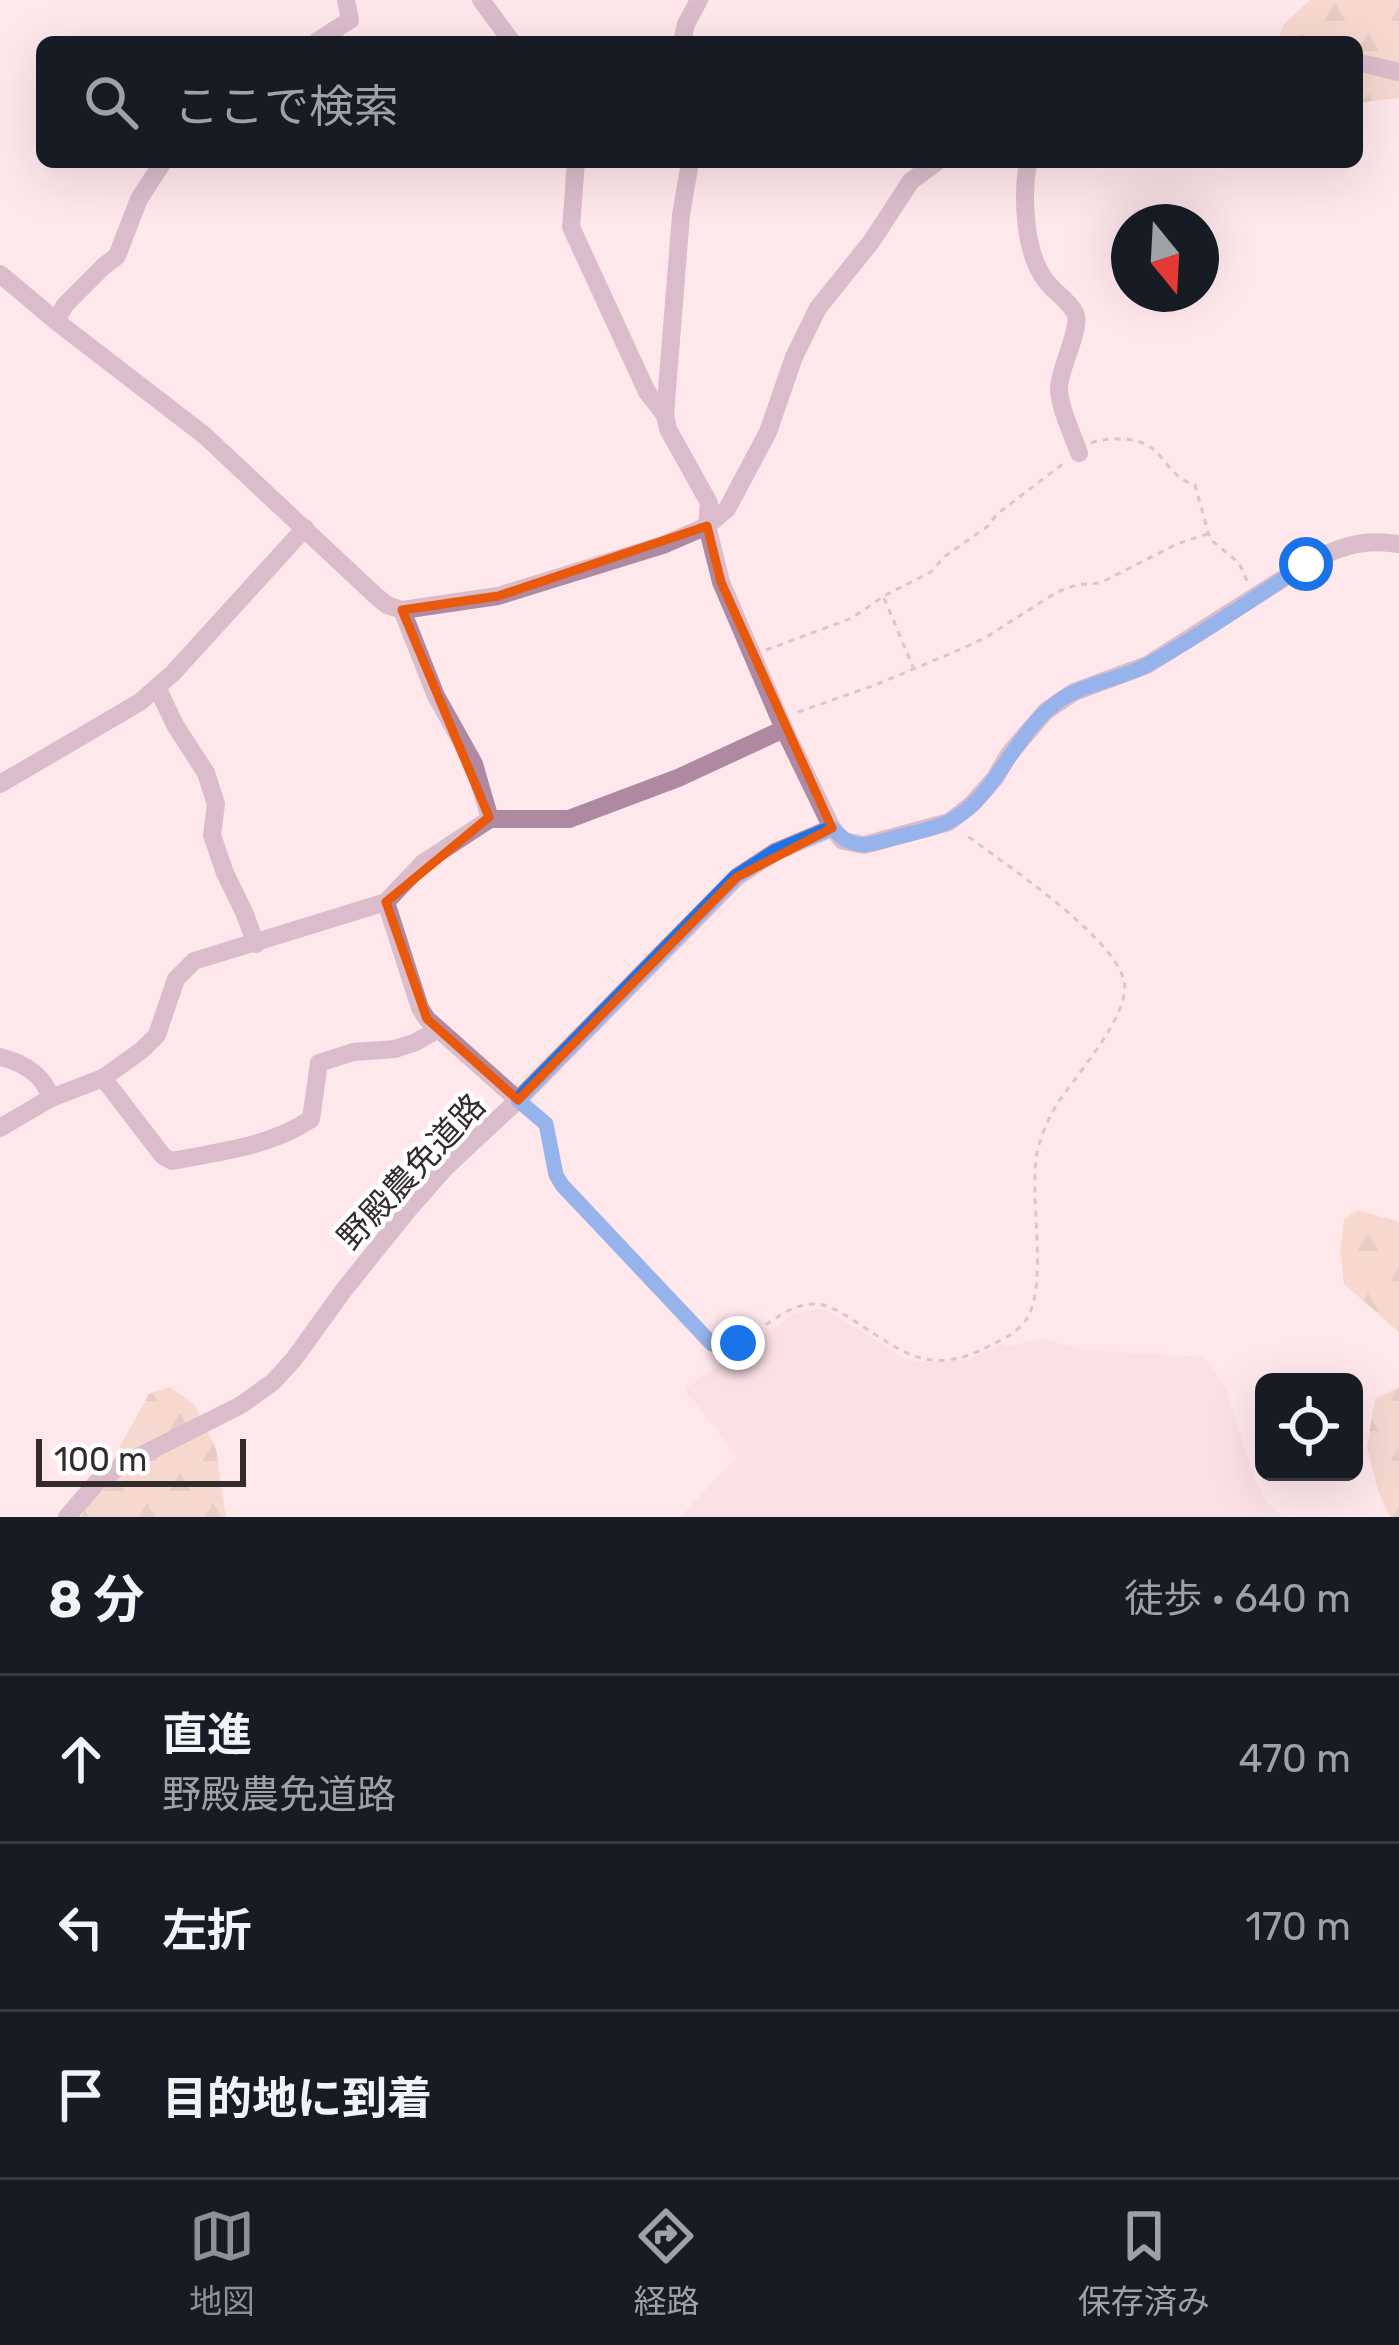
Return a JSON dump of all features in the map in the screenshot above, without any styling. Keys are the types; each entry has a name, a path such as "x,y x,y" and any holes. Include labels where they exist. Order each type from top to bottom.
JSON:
{"street":[{"path":"325,36 350,20 346,0"},
{"path":"481,0 508,36"},
{"path":"683,36 699,0"},
{"path":"1363,63 1399,72"},
{"path":"56,321 65,304 117,256 139,199 159,168"},
{"path":"576,168 571,227 647,392 665,415"},
{"path":"689,168 681,215 665,415 668,429 709,503 707,526 721,582 752,656 832,828 843,841 864,845 949,822 972,804 1030,727 1062,699 1147,665 1314,559 1371,540 1399,544"},
{"path":"0,274 204,435 376,596 402,610 515,591 663,545 707,526 727,509 768,432 794,357 818,308 871,242 911,181 929,168"},
{"path":"1027,168 1026,226 1040,274 1075,310 1078,322 1059,393 1079,453"},
{"path":"0,784 140,701 173,673 305,529"},
{"path":"402,610 436,696 474,764 490,819"},
{"path":"157,686 206,773 216,804 212,835 256,944"},
{"path":"0,1128 51,1098 103,1078 157,1035 176,979 187,966 215,953 386,902 423,863 490,819 568,819 678,778 781,724"},
{"name":"野殿農免道路","path":"67,1517 99,1480 256,1397 273,1382 445,1168 736,877 775,852 832,828"},
{"path":"386,902 420,1008 437,1030 518,1100"},
{"path":"103,1078 163,1156 172,1161 243,1147 296,1130 311,1119 320,1063 353,1052 395,1049 437,1030"},
{"path":"0,1057 33,1071 51,1098"}],"path":[{"path":"752,656 852,618 931,572 997,514 1103,439 1147,443 1183,482 1195,485 1210,538 1239,563 1247,581 1258,582"},
{"path":"781,724 988,636 1057,592 1100,583 1177,544 1211,533"},
{"path":"884,596 914,668"},
{"path":"518,1100 546,1124 562,1185 717,1348 738,1343 790,1310 817,1304 836,1309 909,1356 929,1360 969,1355 1013,1332 1031,1310 1035,1286 1036,1155 1042,1133 1120,1011 1126,988 1116,962 1082,925 949,822"}],"highlighted area":[{"path":"707,526 721,582 832,828 737,877 518,1100 427,1019 386,902 489,817 402,610 498,596"}],"shaded area":[{"path":"826,1310 908,1360 928,1363 969,1359 1001,1344 1006,1347 1041,1338 1081,1350 1204,1357 1225,1387 1255,1481 1282,1517 680,1517 737,1457 685,1389 792,1315"}],"green space":[{"path":"1310,0 1399,0 1399,98 1363,102 1363,36 1280,36 1283,25"},
{"path":"1358,1210 1399,1222 1399,1332 1344,1284 1340,1252 1344,1219"},
{"path":"170,1387 195,1405 216,1449 226,1517 81,1517 149,1394"},
{"path":"1399,1387 1399,1517 1390,1517 1367,1447 1375,1399"}],"route":[{"path":"738,1343 723,1348 712,1344 562,1185 546,1124 518,1100 736,877 775,852 832,828 843,841 864,845 949,822 972,804 1046,711 1074,692 1147,665 1306,564"}]}
